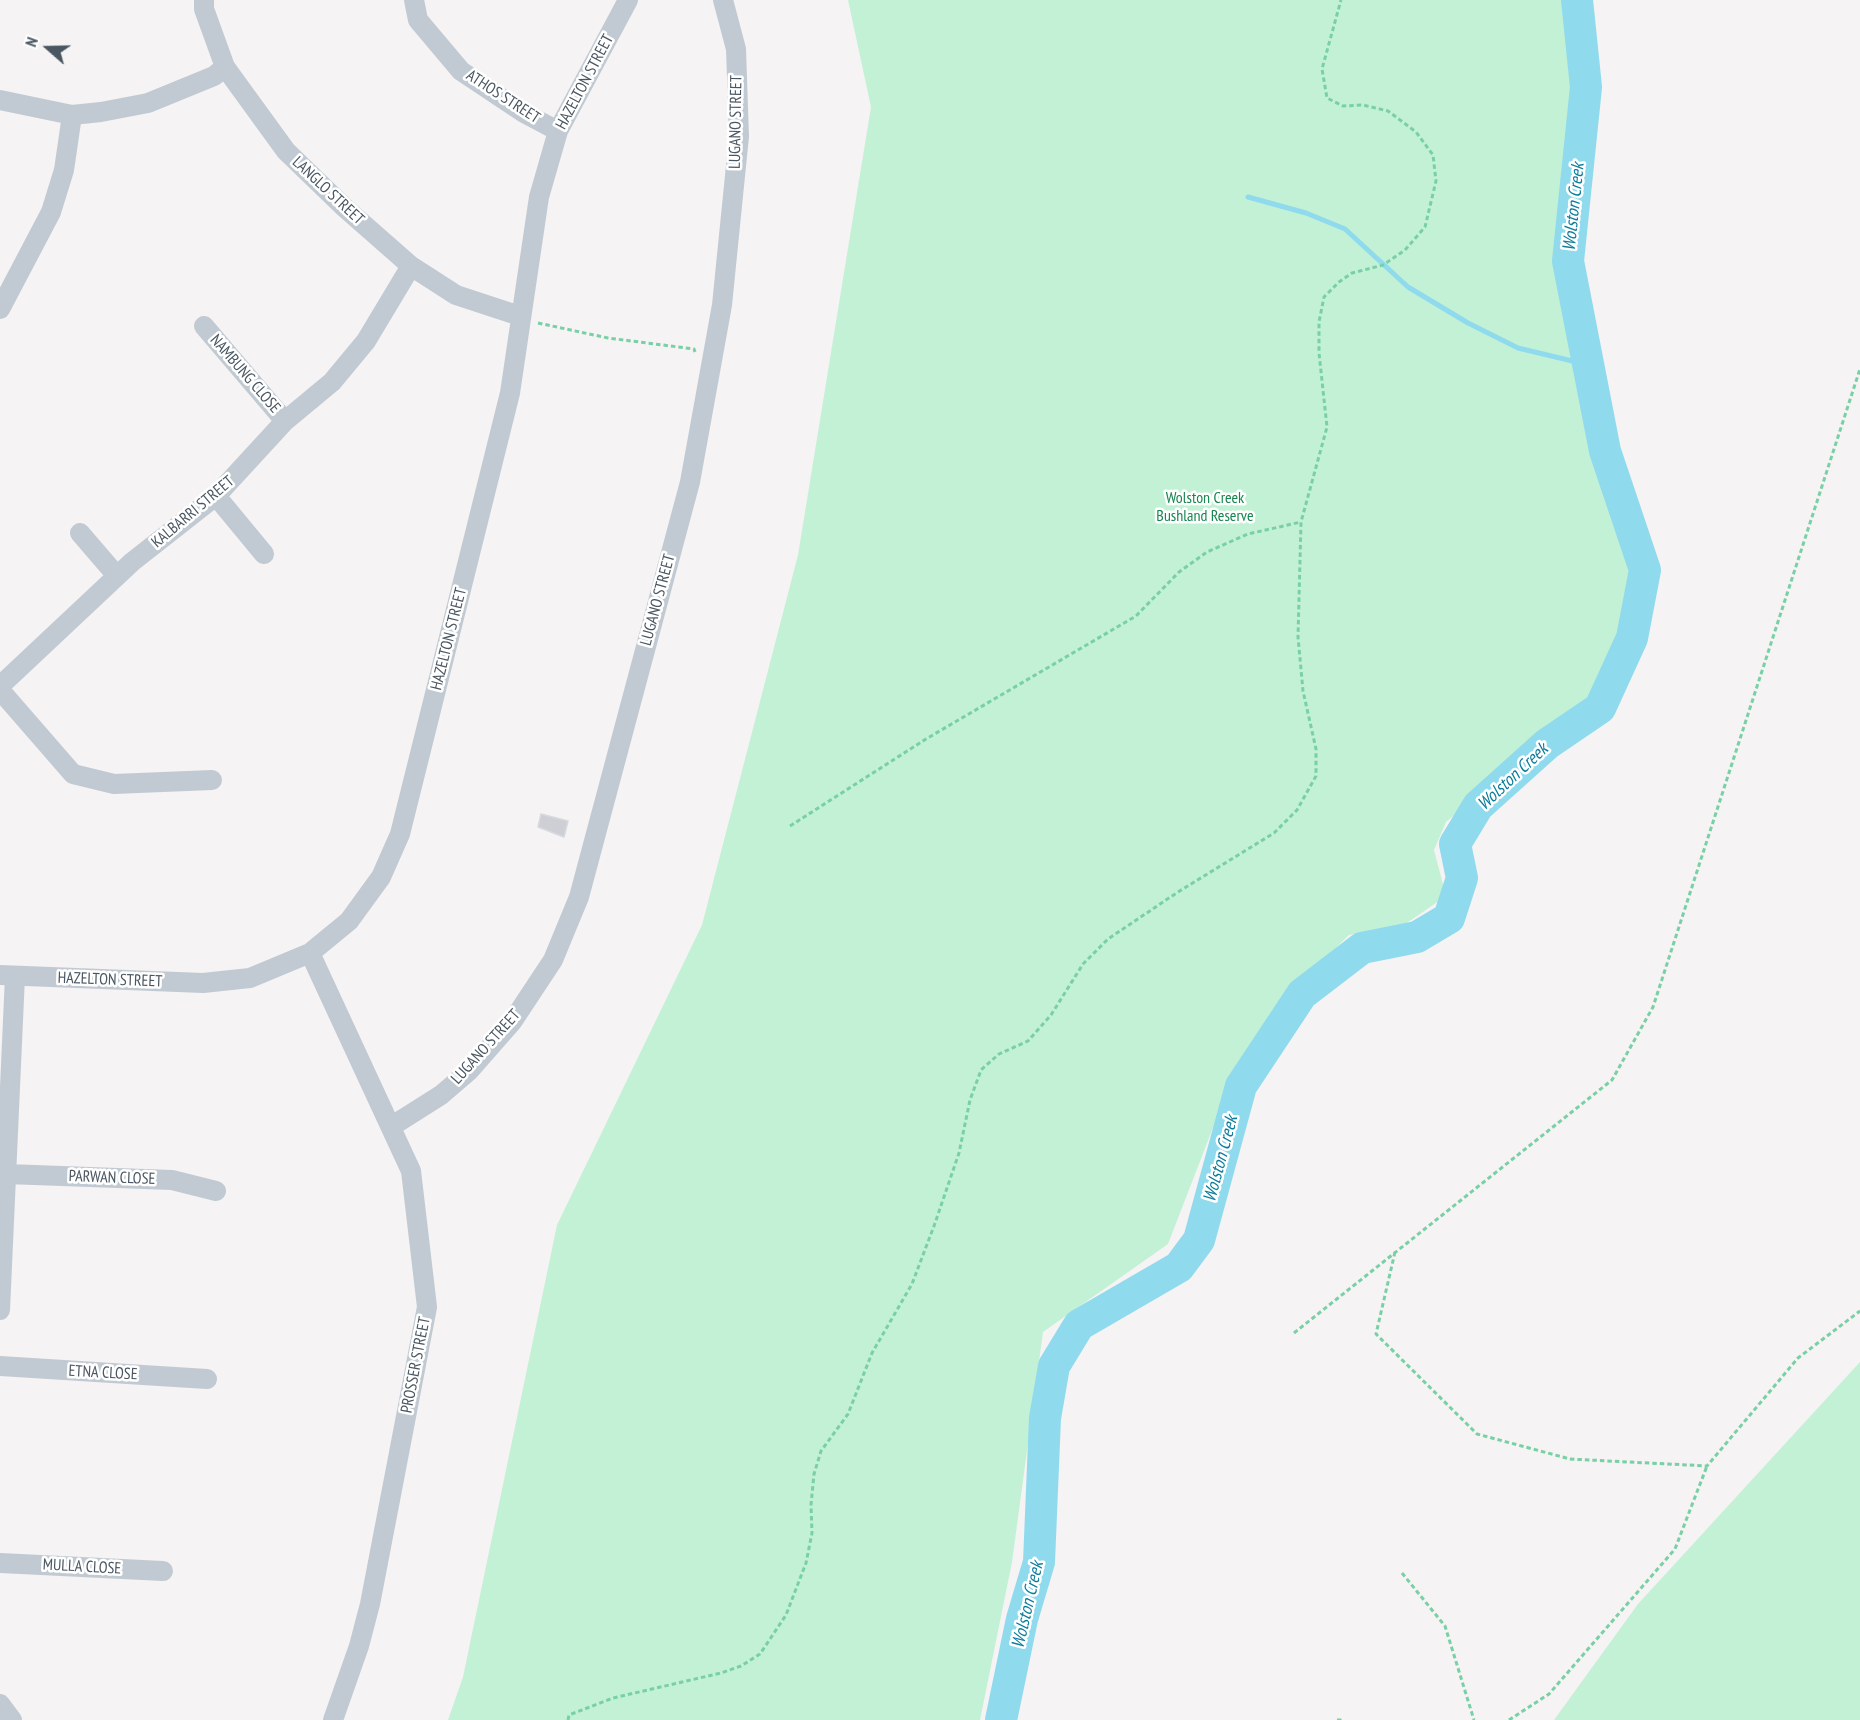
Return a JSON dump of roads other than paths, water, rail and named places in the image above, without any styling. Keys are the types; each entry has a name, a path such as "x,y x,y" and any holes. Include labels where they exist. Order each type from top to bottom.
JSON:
{"street":[{"name":"LANGLO STREET","path":"204,0 204,9 225,67 286,151 411,266 456,295 520,316"},
{"name":"ATHOS STREET","path":"414,0 418,21 461,70 524,113 558,131"},
{"name":"HAZELTON STREET","path":"7,976 203,983 250,978 310,953 349,921 381,877 400,834 510,393 539,197 558,131 628,0"},
{"name":"LUGANO STREET","path":"392,1126 441,1095 470,1071 512,1022 553,960 579,897 690,482 722,305 739,136 736,49 723,0"},
{"path":"0,100 72,115 148,103 214,76 225,67"},
{"path":"0,309 51,212 64,170 72,115"},
{"name":"KALBARRI STREET","path":"0,688 117,576 216,496 285,421 332,382 366,341 411,266"},
{"name":"NAMBUNG CLOSE","path":"204,326 285,421"},
{"path":"216,496 264,554"},
{"path":"80,533 117,576"},
{"path":"0,688 73,774 114,784 212,780"},
{"name":"PROSSER STREET","path":"310,953 392,1126 411,1172 427,1307 370,1604 359,1647 333,1720"},
{"path":"0,1310 7,1173 7,976"},
{"name":"PARWAN CLOSE","path":"7,1173 172,1180 216,1191"},
{"name":"ETNA CLOSE","path":"0,1366 207,1379"},
{"name":"MULLA CLOSE","path":"0,1563 163,1571"},
{"path":"0,1704 12,1720"}],"waterway":[{"name":"Wolston Creek","path":"1001,1720 1022,1619 1039,1562 1045,1418 1054,1366 1079,1325 1179,1267 1199,1240 1241,1086 1302,994 1362,948 1417,937 1449,918 1462,878 1455,844 1478,806 1547,744 1600,708 1632,638 1645,570 1605,451 1568,261 1586,87 1577,0"},
{"path":"1248,197 1306,213 1345,229 1408,287 1468,323 1518,348 1589,365"}],"park label":[{"name":"Wolston Creek Bushland Reserve","path":"1205,507"}]}
